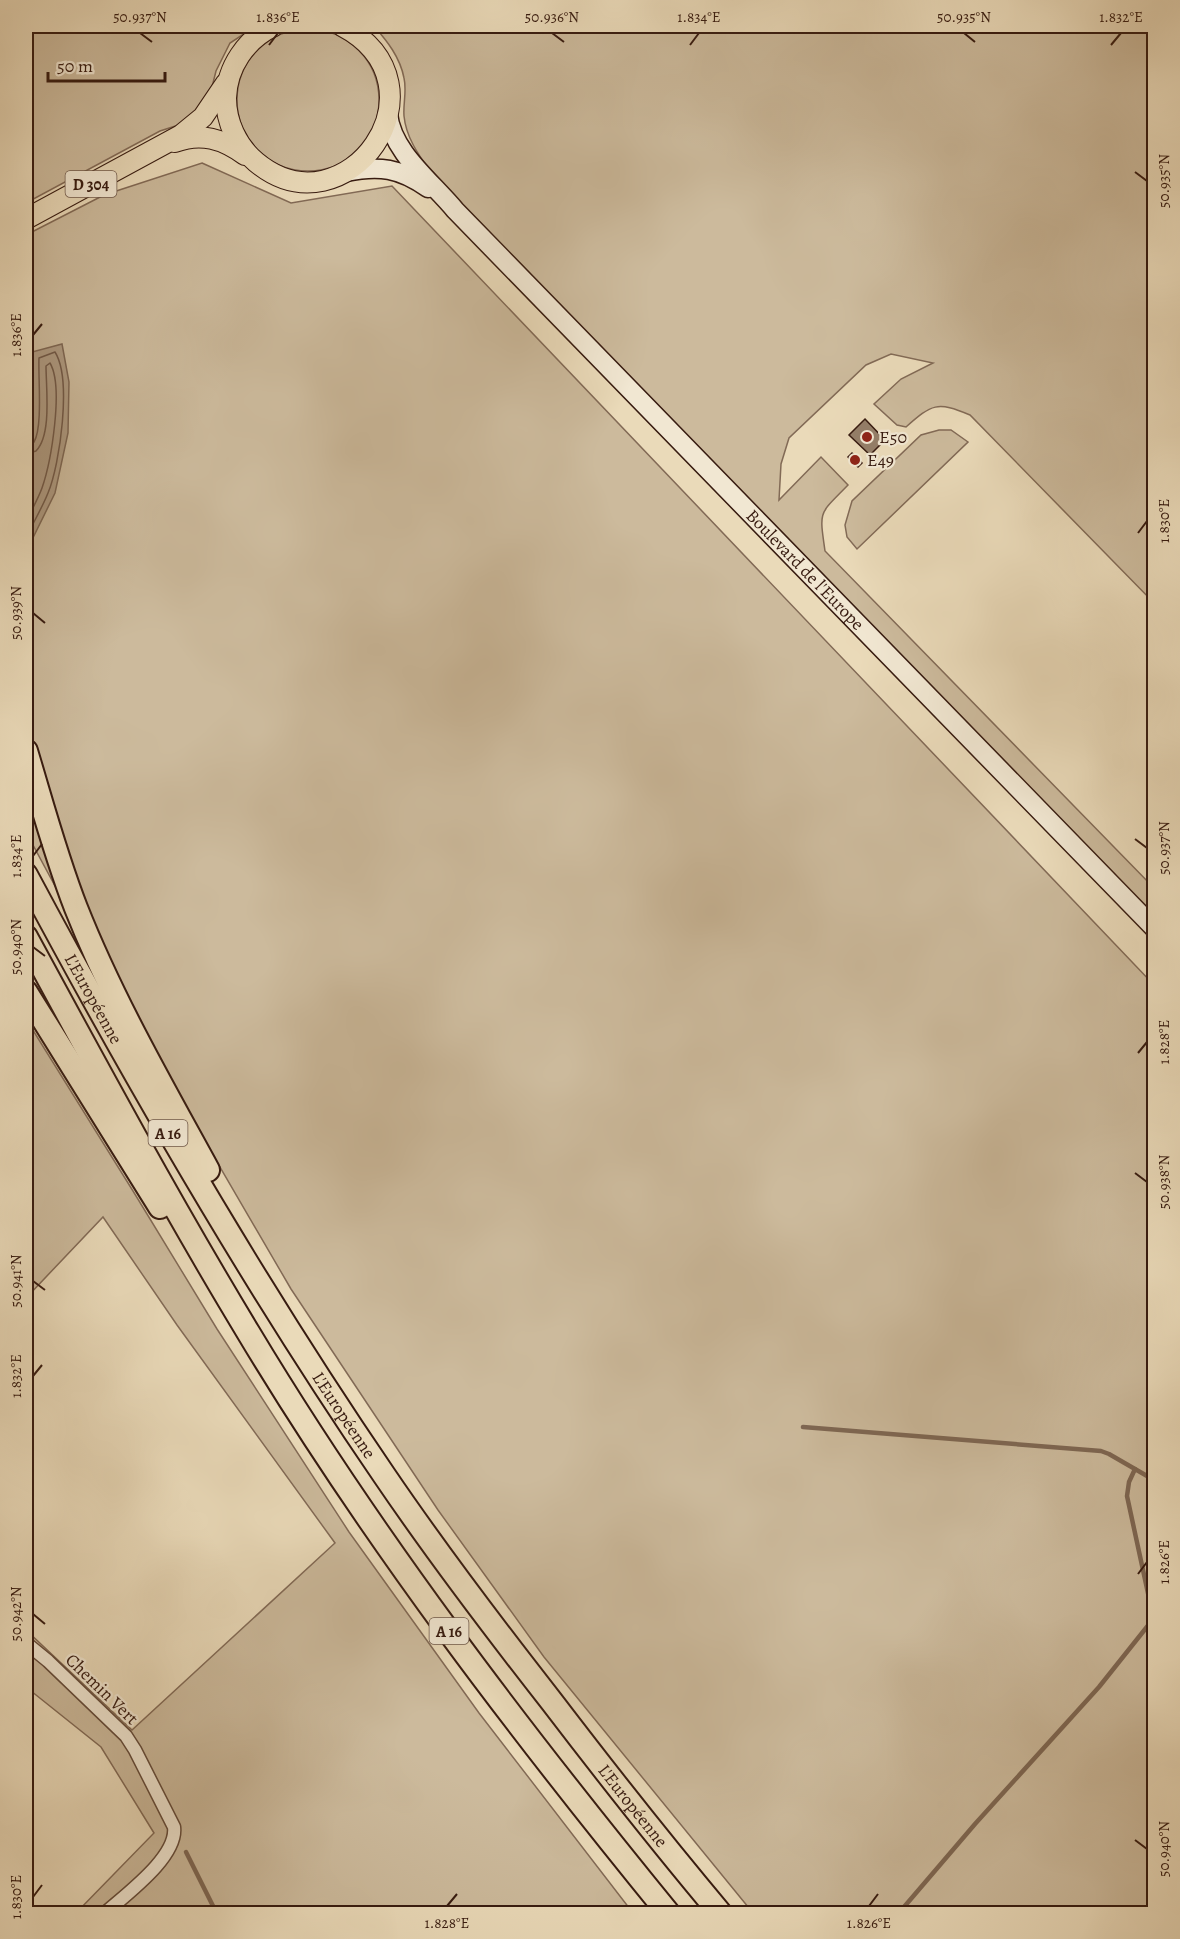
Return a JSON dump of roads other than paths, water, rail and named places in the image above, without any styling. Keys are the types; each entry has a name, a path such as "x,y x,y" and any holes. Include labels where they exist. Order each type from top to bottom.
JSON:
{"highway":[{"path":"26,751 61,866 95,951 152,1070 323,1383"},
{"name":"L'Européenne","path":"26,876 168,1134 260,1285 394,1490 494,1628 721,1914"},
{"name":"L'Européenne","path":"26,938 104,1081 249,1333 341,1476 454,1638 549,1764 669,1914"},
{"path":"26,992 157,1203 249,1333"}],"main road":[{"path":"274,26 259,34 244,48 237,59 229,78 226,105 230,124 239,143 257,163 274,174 300,181 320,180 346,172 372,151 382,134 388,114 389,94 386,74 377,56 351,26"},
{"path":"342,26 364,41"},
{"name":"D 304","path":"26,219 156,149 198,122 213,105 229,78"},
{"name":"Boulevard de l'Europe","path":"388,114 392,135 401,151 455,210 1155,928"},
{"name":"D 304","path":"156,149 190,137 207,137 229,144 257,163"},
{"name":"Boulevard de l'Europe","path":"346,172 376,167 402,173 423,185 455,210"}],"street":[{"name":"Chemin Vert","path":"26,1643 48,1661 126,1736 174,1827 173,1840 166,1853 104,1914"}],"water":[{"path":"62,344 69,382 68,433 55,493 26,552 26,453 33,420 32,352"}],"waterway":[{"path":"803,1427 1101,1451 1154,1480"},
{"path":"1135,1469 1129,1482 1127,1496 1154,1621"},
{"path":"898,1914 975,1824 1099,1687 1154,1618"},
{"path":"186,1852 217,1914"}],"place":[{"name":"E50","path":"867,437"},
{"name":"E49","path":"855,460"}]}
